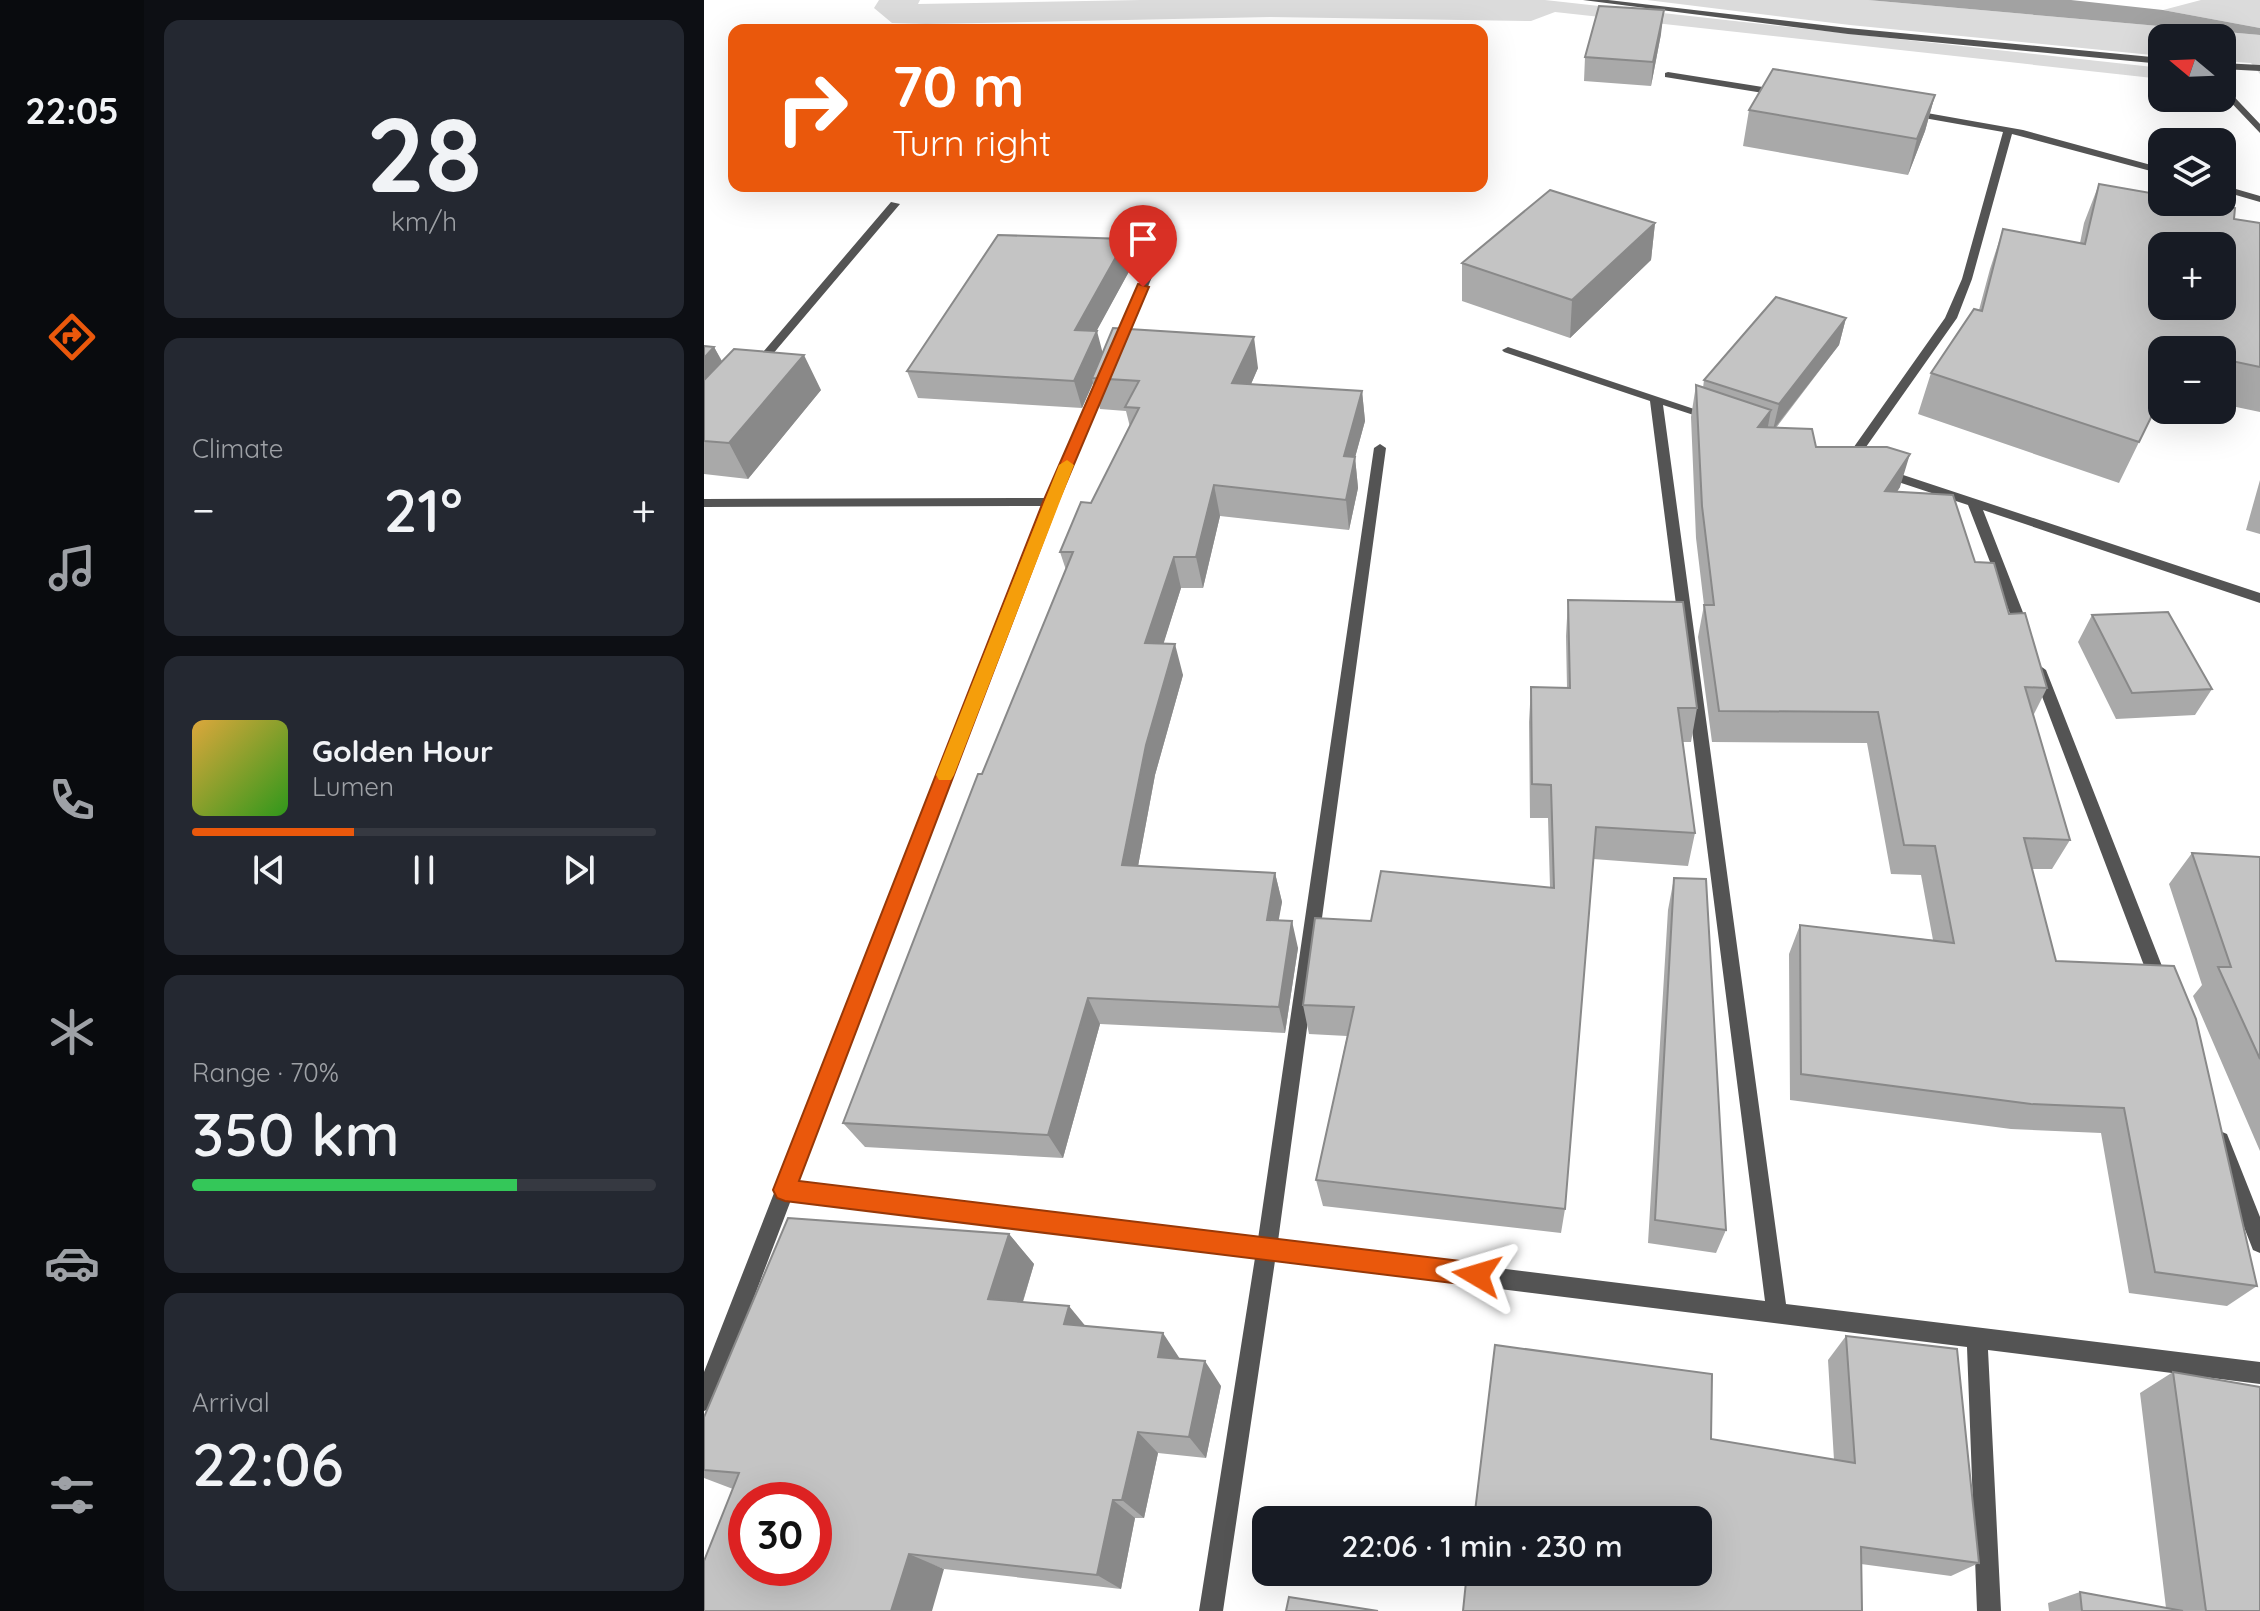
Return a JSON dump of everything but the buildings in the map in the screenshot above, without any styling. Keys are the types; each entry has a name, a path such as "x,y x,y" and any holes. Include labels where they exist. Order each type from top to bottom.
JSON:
{"street":[{"path":"1587,0 1848,31 2148,60"},
{"path":"2236,67 2260,68"},
{"path":"1668,75 1790,94"},
{"path":"2236,103 2260,130"},
{"path":"1898,111 2008,130 2148,167"},
{"path":"1850,461 1951,318 1967,279 2008,130"},
{"path":"2236,192 2260,199"},
{"path":"744,381 895,204"},
{"path":"704,1400 1051,502 1154,260"},
{"path":"1508,350 1731,423"},
{"path":"1656,399 1777,1311"},
{"path":"1211,1611 1267,1249 1380,448"},
{"path":"1835,457 2260,598"},
{"path":"704,503 1051,502"},
{"path":"1974,504 2169,1006"},
{"path":"2214,1125 2260,1243"},
{"path":"785,1190 2260,1373"},
{"path":"1977,1337 1989,1611"}],"shaded area":[{"path":"879,0 920,0 918,4 1141,0 1545,0 2148,66 2148,77 1555,12 1531,21 1270,17 926,24 892,23 874,8"},
{"path":"1647,0 1868,0 2148,25 2148,55 1850,25"},
{"path":"1868,0 2071,0 2163,10 2260,28 2260,35 2236,33 2236,24 2148,25"},
{"path":"2201,0 2260,0 2260,28 2163,10"},
{"path":"2236,33 2260,35 2260,74 2251,63 2236,62"}],"slow traffic":[{"path":"945,775 1067,465"}],"route":[{"path":"1143,287 1051,502 785,1190 1477,1275"}]}
